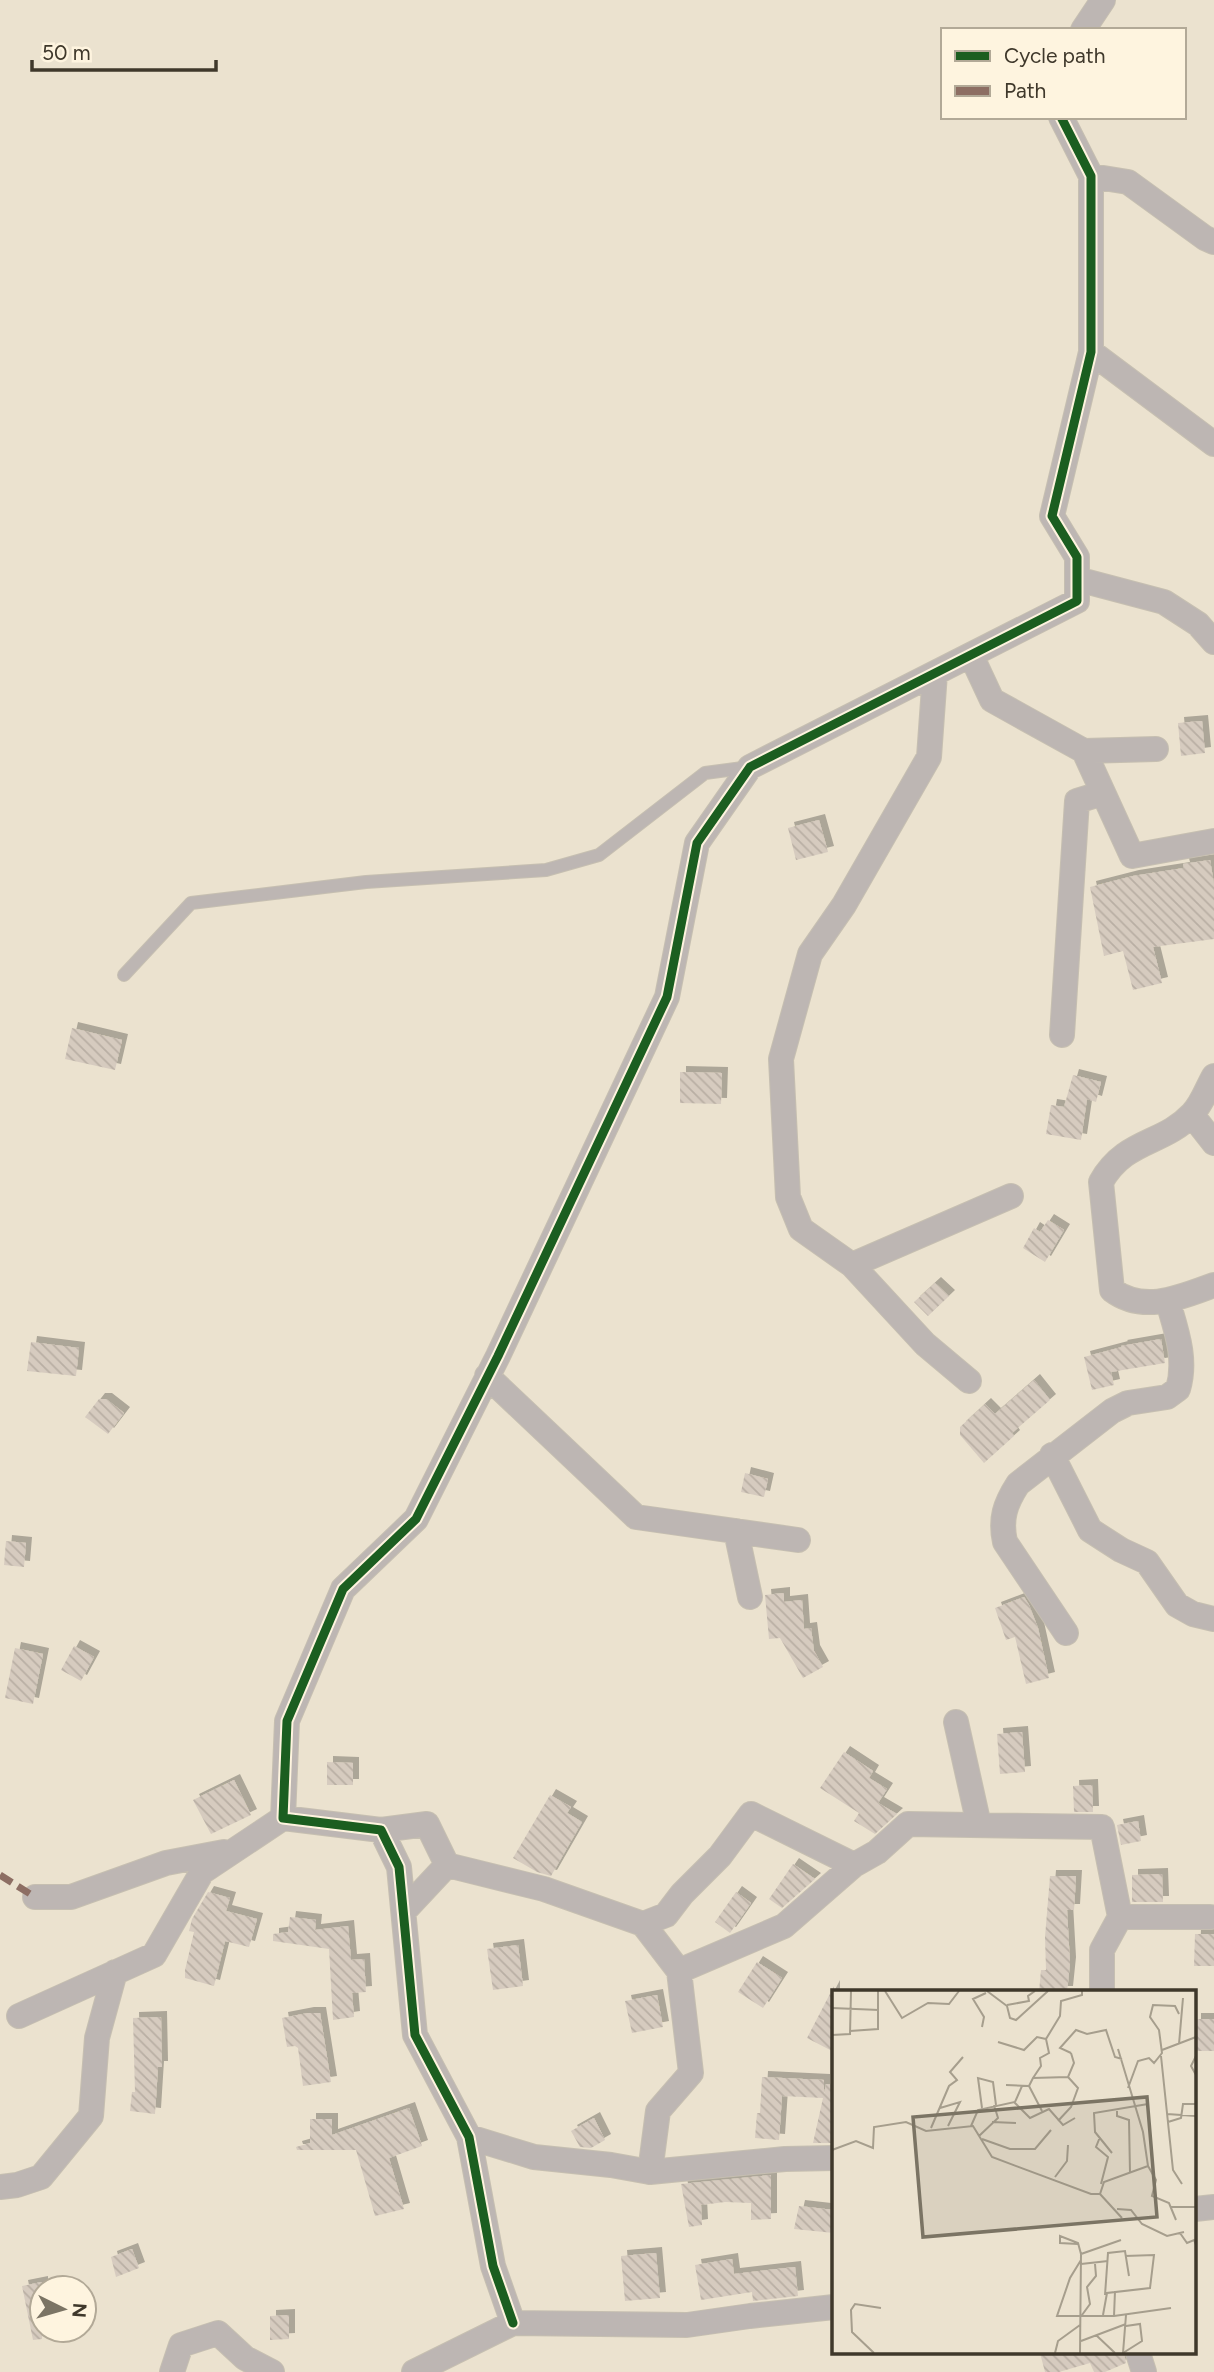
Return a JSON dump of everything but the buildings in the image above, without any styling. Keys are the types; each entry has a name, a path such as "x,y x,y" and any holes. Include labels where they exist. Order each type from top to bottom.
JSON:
{"street":[{"path":"1084,28 1102,0"},
{"path":"283,1818 287,1721 343,1589 416,1519 488,1376 667,997 697,843 750,767 1077,601 1077,557 1052,516 1091,352 1091,176 1062,119"},
{"path":"1091,176 1128,182 1214,242"},
{"path":"1091,352 1214,444"},
{"path":"1077,579 1164,602 1191,618 1214,642"},
{"path":"971,655 992,700 1084,751 1156,749"},
{"path":"935,673 929,757 844,905 810,954 781,1059 788,1197 802,1229 852,1265 925,1344 970,1381"},
{"path":"1084,751 1132,856 1214,841"},
{"path":"1062,1035 1077,801 1103,793"},
{"path":"1214,1076 1192,1115 1117,1159 1101,1182 1112,1290 1123,1298 1168,1302 1214,1285"},
{"path":"1192,1115 1214,1143"},
{"path":"852,1265 1011,1196"},
{"path":"1066,1633 1005,1542 1002,1528 1007,1500 1018,1484 1052,1455 1112,1411 1128,1403 1167,1397 1178,1389 1182,1363 1168,1302"},
{"path":"488,1376 636,1517 797,1539"},
{"path":"1052,1455 1090,1530 1121,1550 1147,1562 1177,1605 1193,1614 1214,1619"},
{"path":"736,1531 750,1597"},
{"path":"956,1722 979,1825"},
{"path":"643,1924 666,1914 720,1856 751,1814 854,1865"},
{"path":"19,2015 155,1955 202,1872 283,1818 381,1830 427,1824 447,1865"},
{"path":"679,1971 784,1926 854,1865 877,1852 908,1824 1102,1826 1120,1917 1102,1950 1102,1990"},
{"path":"381,1830 399,1867 415,2035 469,2137 493,2266 513,2323"},
{"path":"35,1898 71,1897 166,1863 235,1850"},
{"path":"404,1912 447,1865"},
{"path":"447,1865 544,1889 643,1924 679,1971 691,2073 657,2111 650,2172"},
{"path":"1120,1917 1210,1917"},
{"path":"0,2187 41,2177 91,2116 97,2038 116,1972"},
{"path":"469,2137 534,2157 650,2172 785,2159 832,2158"},
{"path":"1196,2209 1214,2207"},
{"path":"414,2372 513,2323 687,2325 832,2307"},
{"path":"172,2372 181,2345 218,2333 245,2358 272,2372"},
{"path":"1138,2354 1144,2372"}],"lane":[{"path":"124,975 191,903 366,882 546,870 599,855 705,773 750,767"}],"marked path":[{"path":"0,1875 35,1897"}],"cycle path":[{"path":"513,2323 493,2266 469,2137 415,2035 399,1867 381,1830 283,1818 287,1721 343,1589 416,1519 498,1356 667,997 697,843 750,767 1077,601 1077,557 1052,516 1091,352 1091,176 1062,119"}]}
